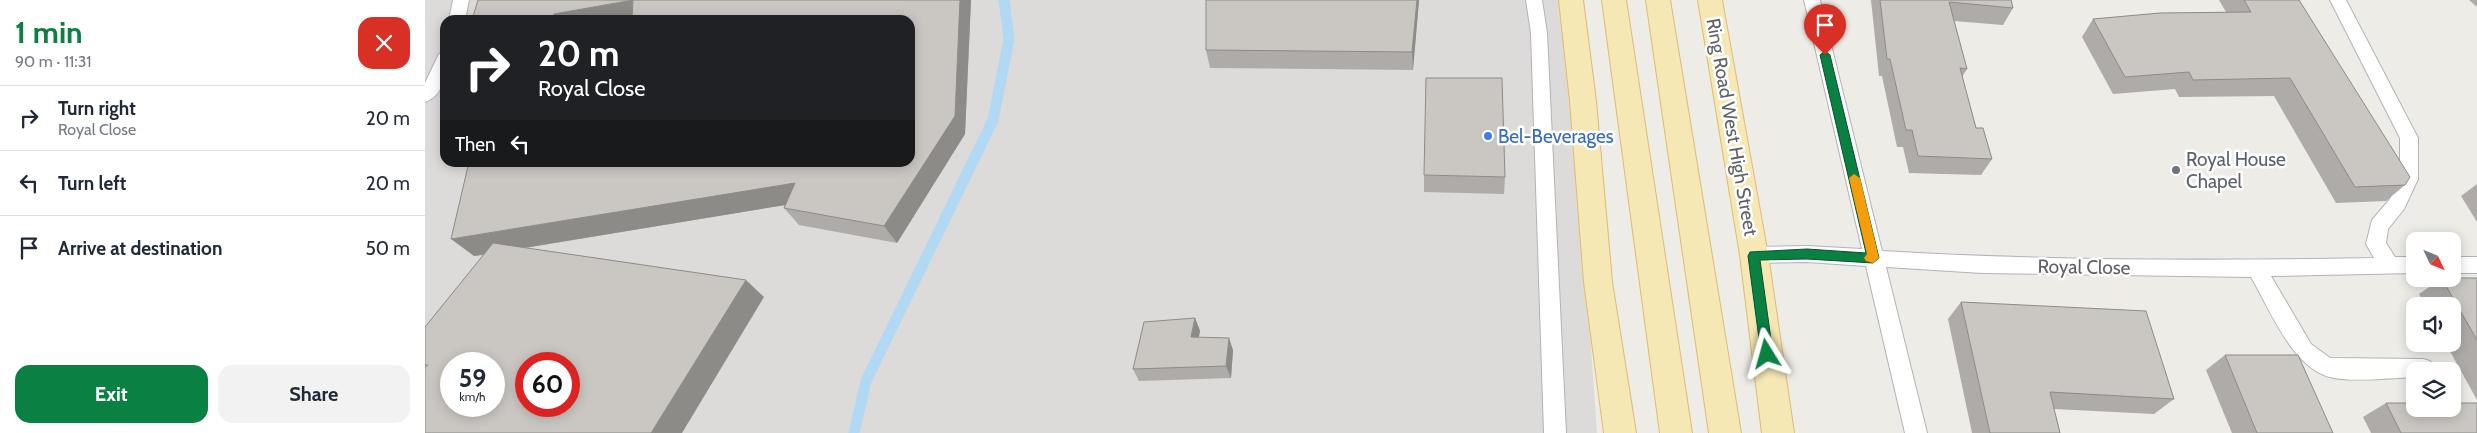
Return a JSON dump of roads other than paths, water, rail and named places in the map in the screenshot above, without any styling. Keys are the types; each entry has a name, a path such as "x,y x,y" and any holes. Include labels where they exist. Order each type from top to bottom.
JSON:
{"main road":[{"path":"1571,0 1583,101 1598,282 1620,433"},
{"path":"1614,0 1676,433"},
{"path":"1658,0 1725,433"},
{"name":"Ring Road West High Street","path":"1710,0 1754,256 1778,433"}],"lane":[{"path":"458,15 461,0"},
{"path":"1534,0 1539,32 1555,433"},
{"path":"1812,0 1916,433"},
{"path":"2339,0 2409,138 2409,179 2397,204 2379,226 2376,244 2390,265"},
{"path":"425,95 432,87 440,70"},
{"name":"Royal Close","path":"1754,256 1807,254 1982,265 2257,268 2406,265"},
{"path":"2461,265 2477,265"},
{"path":"2257,268 2304,350 2323,365 2334,369 2406,368"}],"waterway":[{"path":"854,433 866,381 993,120 1009,39 1004,0"}],"place":[{"name":"Bel-Beverages","path":"1488,136"},
{"name":"Royal House Chapel","path":"2176,170"}]}
